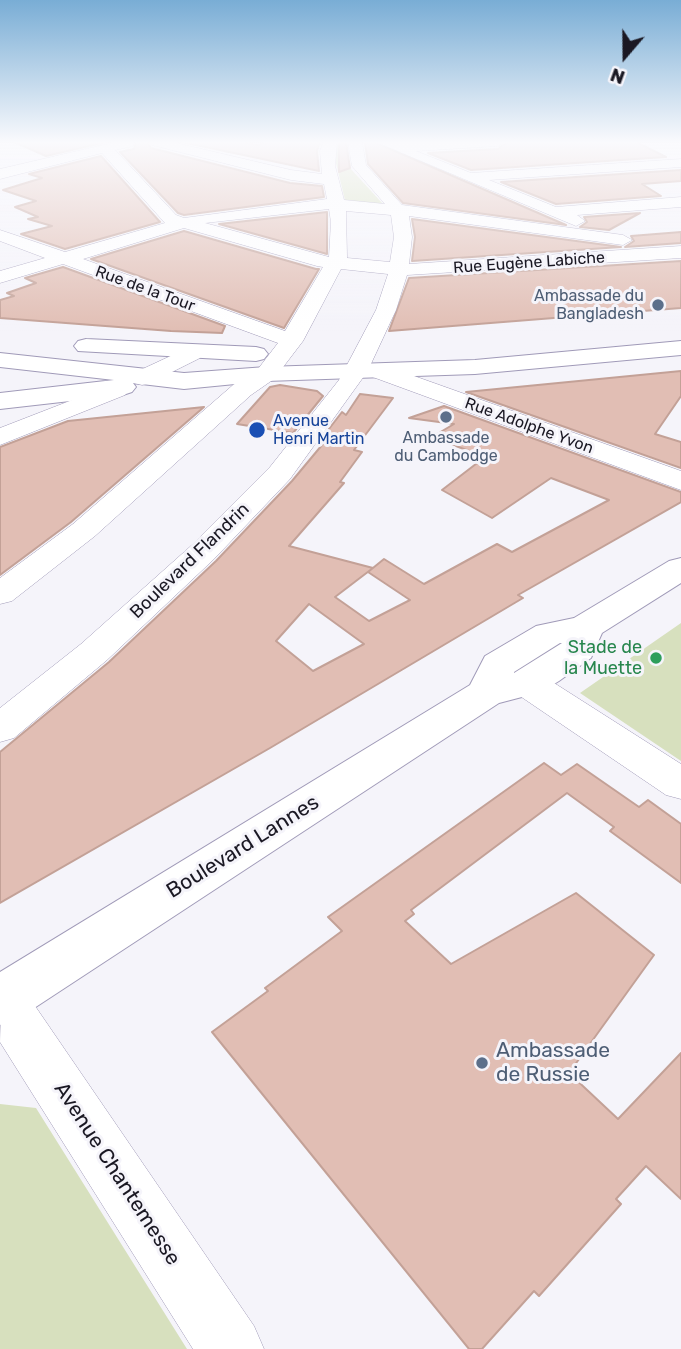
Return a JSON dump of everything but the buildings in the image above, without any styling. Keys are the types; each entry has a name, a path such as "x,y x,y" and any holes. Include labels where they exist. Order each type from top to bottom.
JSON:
{"main road":[{"path":"0,360 118,371 142,378 184,381 366,365 540,342 681,328"},
{"path":"0,338 192,353 287,348 366,365 488,366 681,348"},
{"path":"0,401 116,390 142,378"},
{"name":"Boulevard Lannes","path":"1,1000 507,688 578,650 585,627 681,568"}],"street":[{"name":"Rue Eugène Labiche","path":"157,205 170,219 336,264 399,270 681,252"},
{"path":"0,277 187,222 329,205"},
{"path":"0,594 84,530 242,390 266,374 287,348 336,264 341,233 337,205"},
{"path":"347,205 623,240"},
{"path":"366,365 399,270 403,237 397,210 393,205"},
{"path":"537,205 660,254 681,267"},
{"path":"554,212 635,205"},
{"name":"Rue de la Tour","path":"0,235 287,348"},
{"path":"142,378 192,353"},
{"name":"Rue Adolphe Yvon","path":"366,365 681,481"},
{"name":"Boulevard Flandrin","path":"0,727 94,652 203,552 280,472 366,365"},
{"path":"0,437 116,390"},
{"path":"507,688 681,784"},
{"name":"Avenue Chantemesse","path":"1,1000 231,1349"}],"green space":[{"name":"Stade de la Muette","path":"681,623 681,761 580,693"},
{"path":"0,1104 36,1108 187,1349 0,1349"}],"place":[{"name":"Ambassade du Bangladesh","path":"658,305"},
{"name":"Ambassade du Cambodge","path":"446,417"},
{"name":"Avenue Henri Martin","path":"257,430"},
{"name":"Stade de la Muette","path":"656,658"},
{"name":"Ambassade de Russie","path":"482,1063"}]}
